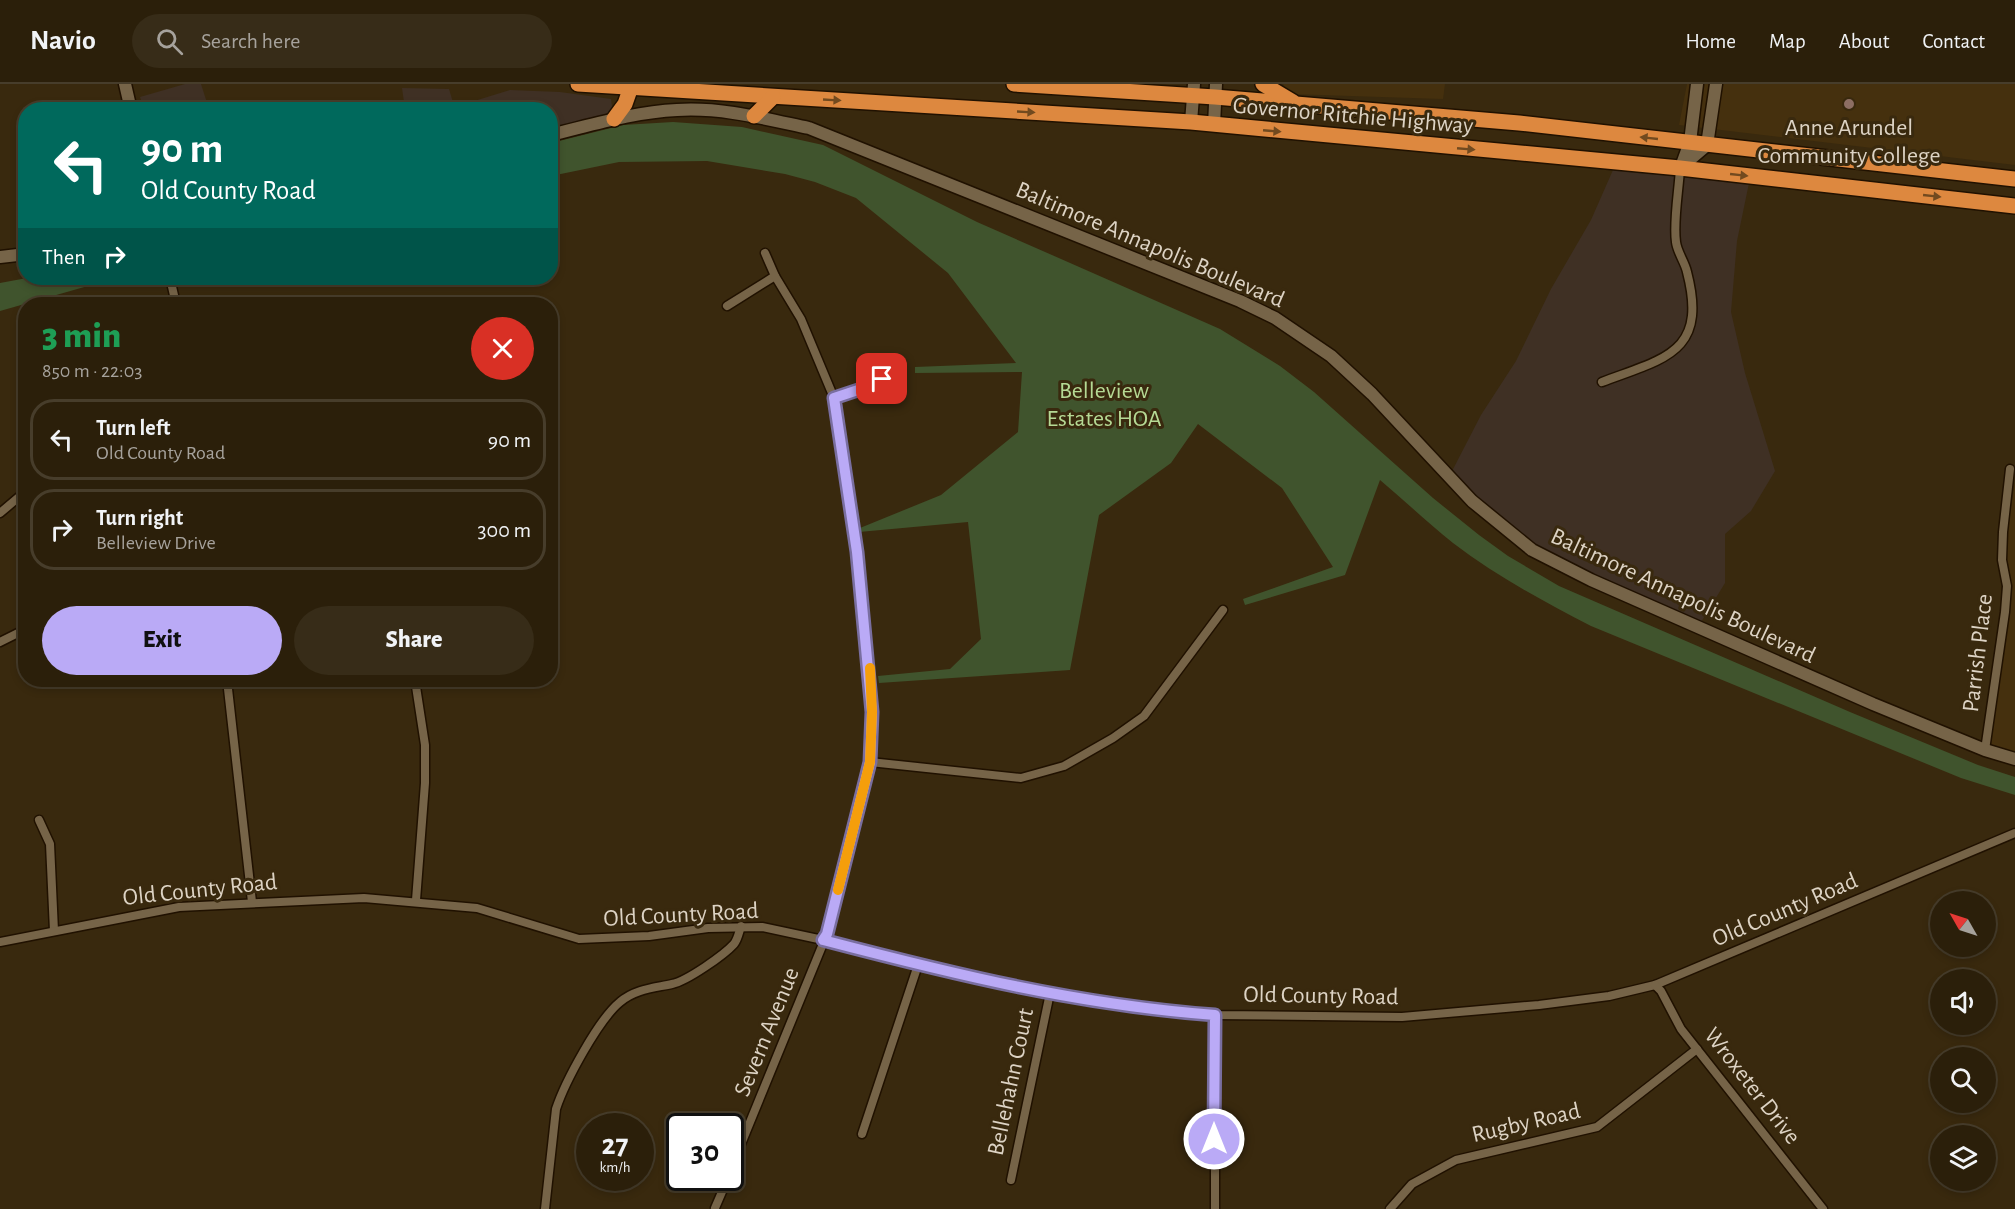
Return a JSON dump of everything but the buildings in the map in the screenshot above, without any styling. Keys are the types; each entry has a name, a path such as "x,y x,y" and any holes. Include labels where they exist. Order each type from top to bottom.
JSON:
{"highway":[{"name":"Governor Ritchie Highway","path":"578,84 1191,122 1214,126 1680,168 2015,206"},
{"name":"Governor Ritchie Highway","path":"1014,84 1216,91 1299,105 1519,123 2015,179"},
{"path":"1078,88 1102,84"},
{"path":"1263,84 1299,105"},
{"path":"614,119 625,104 631,86"},
{"path":"754,117 773,97"}],"street":[{"path":"124,84 128,102"},
{"path":"1602,382 1659,360 1678,349 1689,332 1693,317 1691,296 1687,271 1676,242 1680,168 1690,142 1697,84"},
{"path":"1680,168 1707,145 1716,84"},
{"path":"1191,122 1194,90"},
{"path":"1214,126 1216,91"},
{"name":"Baltimore Annapolis Boulevard","path":"558,133 614,119 679,110 754,117 809,128 1240,301 1275,318 1306,337 1346,370 1372,394 1491,520 1532,550 1591,580 1809,677 1985,750 2015,759"},
{"name":"Severn Avenue","path":"744,1136 827,934 870,762 872,712 869,657 857,552 834,398 801,319 775,276 765,253"},
{"path":"0,257 18,255"},
{"path":"727,306 775,276"},
{"path":"834,398 870,386 894,371"},
{"name":"Parrish Place","path":"1985,750 2005,612 2007,586 2002,560 2010,469"},
{"path":"0,513 18,498"},
{"path":"870,762 1021,778 1064,766 1113,738 1144,716 1222,610"},
{"path":"0,642 18,633"},
{"path":"228,687 252,902"},
{"path":"416,687 425,745 425,774 416,900"},
{"path":"39,820 50,844 54,932"},
{"name":"Old County Road","path":"0,942 144,912 252,902 364,898 416,900 477,908 579,939 650,936 741,926 762,927 823,940 918,965 1050,993 1136,1008 1215,1015 1414,1017 1610,996 1654,985 2015,833"},
{"path":"545,1209 556,1109 560,1096 610,1013 620,1002 633,994 675,984 713,960 735,943 741,926"},
{"path":"862,1134 918,965"},
{"name":"Wroxeter Drive","path":"1654,985 1661,991 1677,1023 1823,1209"},
{"name":"Bellehahn Court","path":"1011,1180 1050,993"},
{"path":"1215,1015 1215,1209"},
{"name":"Rugby Road","path":"1390,1209 1412,1184 1456,1160 1597,1127 1697,1049"},
{"path":"715,1208 722,1191"}],"shaded area":[{"path":"185,84 201,84 207,102 142,102 140,97"},
{"path":"1283,84 1445,84 1443,99 1289,94"},
{"name":"Anne Arundel Community College","path":"1687,84 2015,84 2015,165 1679,125"},
{"path":"402,88 449,89 453,102 404,102"},
{"path":"510,90 560,92 611,99 613,114 558,126 558,102 471,102"},
{"path":"1613,170 1749,183 1737,241 1731,312 1745,373 1775,471 1751,511 1725,534 1725,583 1698,627 1556,564 1449,477 1481,415 1516,361 1551,289 1591,220"},
{"path":"2015,483 2015,759 1985,750 2005,612 2002,560"}],"green space":[{"name":"Belleview Estates HOA","path":"673,122 742,127 823,145 977,222 1220,329 1280,366 1314,392 1433,498 1479,535 1508,556 1559,586 1850,712 1978,765 2015,777 2015,795 1961,778 1591,626 1520,587 1469,555 1380,480 1345,575 1245,605 1243,599 1333,567 1282,488 1198,424 1171,463 1099,515 1070,670 879,683 878,676 950,669 981,639 968,522 859,532 860,528 941,495 1018,432 1022,372 915,373 915,367 1016,363 948,273 856,198 815,182 785,174 707,161 619,162 558,175 558,141 623,125"},
{"path":"18,280 18,285 91,285 49,297 18,297 18,306 0,311 0,283"}],"slow traffic":[{"path":"838,890 870,762 872,712 870,668"}],"place":[{"name":"Anne Arundel Community College","path":"1849,104"}],"route":[{"path":"882,379 870,386 834,398 857,552 869,657 872,712 870,762 827,934 823,940 958,975 1087,1001 1215,1015 1214,1139"}]}
